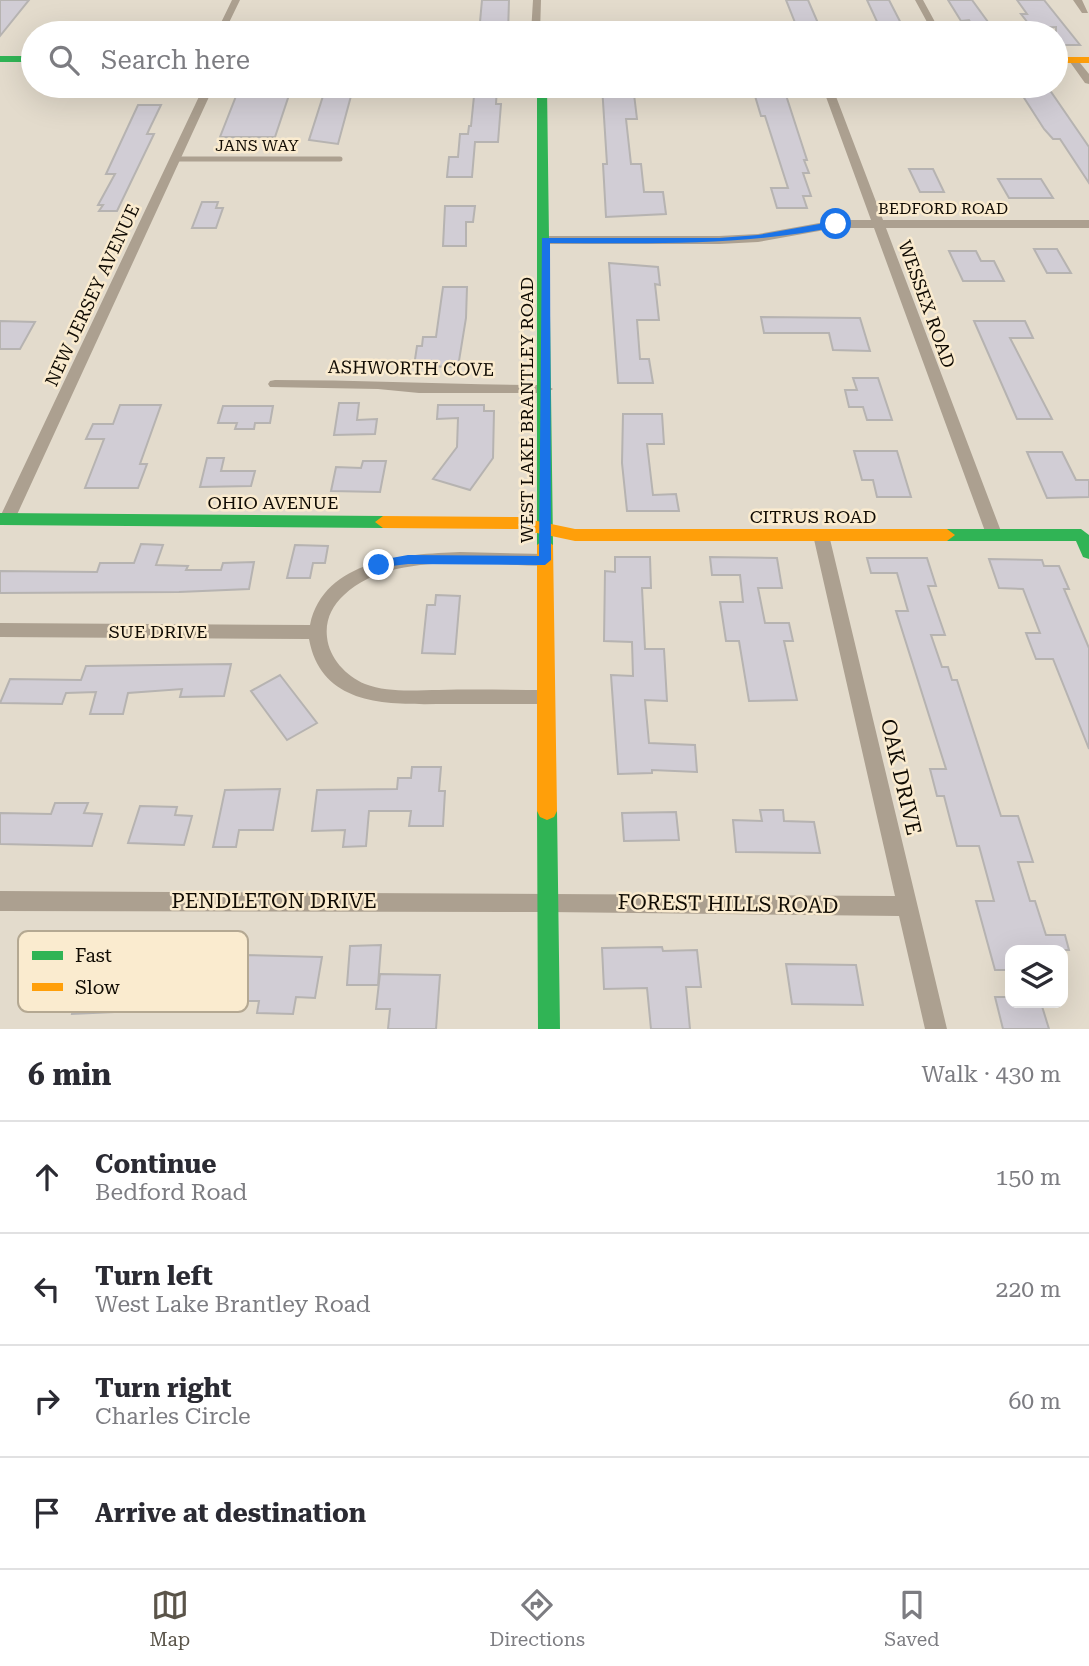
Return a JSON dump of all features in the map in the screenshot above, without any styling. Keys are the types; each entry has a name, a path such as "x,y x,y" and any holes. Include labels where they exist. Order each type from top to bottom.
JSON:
{"street":[{"path":"226,21 236,0"},
{"path":"536,21 537,0"},
{"path":"919,0 930,21"},
{"path":"1077,0 1085,11"},
{"path":"0,60 21,60"},
{"path":"1081,60 1089,81"},
{"name":"NEW JERSEY AVENUE","path":"4,519 203,98"},
{"name":"WEST LAKE BRANTLEY ROAD","path":"542,98 549,1029"},
{"name":"WESSEX ROAD","path":"832,98 994,534"},
{"name":"BEDFORD ROAD","path":"545,240 719,240 758,238 824,225 879,223 1089,224"},
{"name":"ASHWORTH COVE","path":"275,384 378,385 419,389 546,389"},
{"name":"OHIO AVENUE","path":"4,519 518,523 545,529"},
{"name":"CITRUS ROAD","path":"545,529 575,535 1081,534 1089,553"},
{"name":"OAK DRIVE","path":"821,535 936,1029"},
{"path":"545,560 408,560 379,565 355,575 335,589 323,607 317,632 319,647 326,662 345,682 367,692 400,697 545,697"},
{"name":"SUE DRIVE","path":"0,630 317,632"},
{"name":"PENDLETON DRIVE","path":"0,901 549,902"},
{"name":"FOREST HILLS ROAD","path":"549,902 907,906"}],"lane":[{"name":"JANS WAY","path":"174,159 340,159"}],"building":[{"path":"0,0 29,0 0,36"},
{"path":"482,0 509,0 508,21 480,21"},
{"path":"786,0 808,0 817,21 794,21"},
{"path":"867,0 889,0 900,21 877,21"},
{"path":"948,0 972,0 987,21 969,20 961,21"},
{"path":"1017,0 1044,0 1061,21 1026,21 1021,14 1027,14"},
{"path":"1068,30 1080,45 1068,45"},
{"path":"235,98 288,98 275,137 220,137"},
{"path":"322,98 350,98 338,144 309,140"},
{"path":"474,98 496,98 496,104 501,104 498,142 475,142 472,177 447,177 449,157 458,157 460,134 468,134"},
{"path":"603,98 634,98 637,119 626,119 631,164 641,164 644,192 663,192 666,214 606,217 603,164 607,164"},
{"path":"756,98 787,98 807,160 804,160 809,173 803,173 811,196 803,196 807,208 777,208 771,188 788,188 765,116 761,116"},
{"path":"1024,98 1055,98 1089,147 1089,183 1060,139 1053,139"},
{"path":"138,105 161,105 147,134 154,134 117,211 99,211 103,205 98,205 115,174 106,174"},
{"path":"909,169 933,169 944,192 920,192"},
{"path":"998,179 1041,179 1053,198 1009,198"},
{"path":"202,202 218,202 216,208 223,208 216,228 192,228"},
{"path":"445,206 475,206 473,222 466,222 466,246 443,246"},
{"path":"1034,249 1057,249 1071,273 1047,273"},
{"path":"949,251 976,251 981,261 994,261 1004,281 963,281"},
{"path":"609,263 658,267 660,285 655,284 659,320 637,320 640,359 649,359 653,383 618,383"},
{"path":"443,287 467,287 466,318 458,367 414,366 417,346 422,346 423,337 436,337"},
{"path":"761,317 860,318 870,351 833,350 829,333 764,333"},
{"path":"0,321 35,322 20,349 0,349"},
{"path":"974,321 1025,321 1033,338 1010,338 1052,419 1017,419"},
{"path":"853,378 878,378 892,420 867,420 863,407 849,407 845,390 857,390"},
{"path":"339,403 359,403 357,420 377,419 375,434 334,435"},
{"path":"120,405 161,405 140,464 147,464 138,488 85,488 104,439 86,439 93,424 113,424"},
{"path":"438,405 484,405 484,411 494,411 493,458 470,490 433,479 457,447 458,418 437,419"},
{"path":"223,406 273,406 270,423 255,423 254,429 235,429 237,423 218,423"},
{"path":"623,414 662,414 664,444 647,444 653,495 676,494 679,511 627,511 622,463"},
{"path":"854,451 897,451 911,497 877,497 873,480 862,480"},
{"path":"1027,452 1062,452 1076,480 1089,480 1089,497 1047,498"},
{"path":"207,458 224,458 221,471 255,471 251,486 200,487"},
{"path":"363,461 386,461 380,492 331,491 336,467 361,468"},
{"path":"141,544 163,545 156,565 188,566 186,570 221,570 223,563 254,562 249,589 0,593 0,571 97,572 100,563 134,563"},
{"path":"295,545 328,546 325,563 313,563 310,578 287,578"},
{"path":"615,557 650,557 651,588 642,588 645,649 664,649 667,701 645,700 649,743 695,745 697,772 652,770 652,773 618,774 611,675 633,676 632,642 604,641 605,571 615,572"},
{"path":"710,557 777,558 782,588 758,588 765,623 789,623 793,641 784,641 797,700 749,701 739,641 726,641 720,602 743,602 740,575 712,575"},
{"path":"867,558 927,558 936,586 928,586 945,635 931,635 942,667 948,667 952,680 957,680 1001,816 1018,816 1033,862 1018,862 1030,901 1035,901 1046,935 1065,935 1068,945 1005,945 1005,970 995,970 976,901 994,901 979,846 957,846 944,796 937,796 930,769 946,769 896,611 908,611 897,573 871,573"},
{"path":"989,559 1042,560 1044,566 1059,566 1069,589 1064,589 1089,648 1089,749 1053,659 1036,659 1026,633 1040,633 1023,589 999,588"},
{"path":"436,595 460,596 455,654 422,653 427,605 435,605"},
{"path":"231,664 224,696 180,697 182,689 128,693 123,714 90,714 96,692 66,693 62,704 0,703 10,679 81,680 86,666"},
{"path":"280,675 317,723 287,740 251,691"},
{"path":"412,767 441,767 439,791 445,791 443,826 409,826 411,811 369,811 366,846 343,847 345,830 312,831 317,790 397,789 398,778 411,778"},
{"path":"280,789 273,830 239,830 236,847 213,847 225,790"},
{"path":"55,803 88,803 84,813 102,814 92,846 0,844 0,813 51,814"},
{"path":"140,806 177,807 175,815 192,816 184,845 128,843"},
{"path":"760,810 783,810 784,821 814,822 820,853 736,852 733,820 762,821"},
{"path":"676,812 679,840 624,841 622,813"},
{"path":"381,945 378,985 347,985 350,946"},
{"path":"662,947 663,951 697,950 701,987 686,987 690,1029 651,1029 647,988 604,989 602,948"},
{"path":"248,955 322,957 315,998 296,997 293,1014 257,1013 259,1001 248,1001"},
{"path":"786,964 856,965 863,1005 792,1004"},
{"path":"380,974 440,975 436,1029 388,1029 390,1009 376,1009"},
{"path":"995,997 1005,997 1005,1008 1043,1008 1049,1029 1003,1029"},
{"path":"72,1012 114,1012 72,1014"}],"traffic: fast":[{"path":"0,59 21,59"},
{"path":"542,98 545,545"},
{"path":"0,519 383,522"},
{"path":"947,535 1081,535 1089,553"},
{"path":"547,811 549,1029"}],"traffic: slow":[{"path":"1068,60 1089,60"},
{"path":"383,522 518,523 575,535 947,535"},
{"path":"545,545 547,811"}],"route":[{"path":"379,565 408,560 545,560 545,240 758,238 812,226 836,224"}]}
